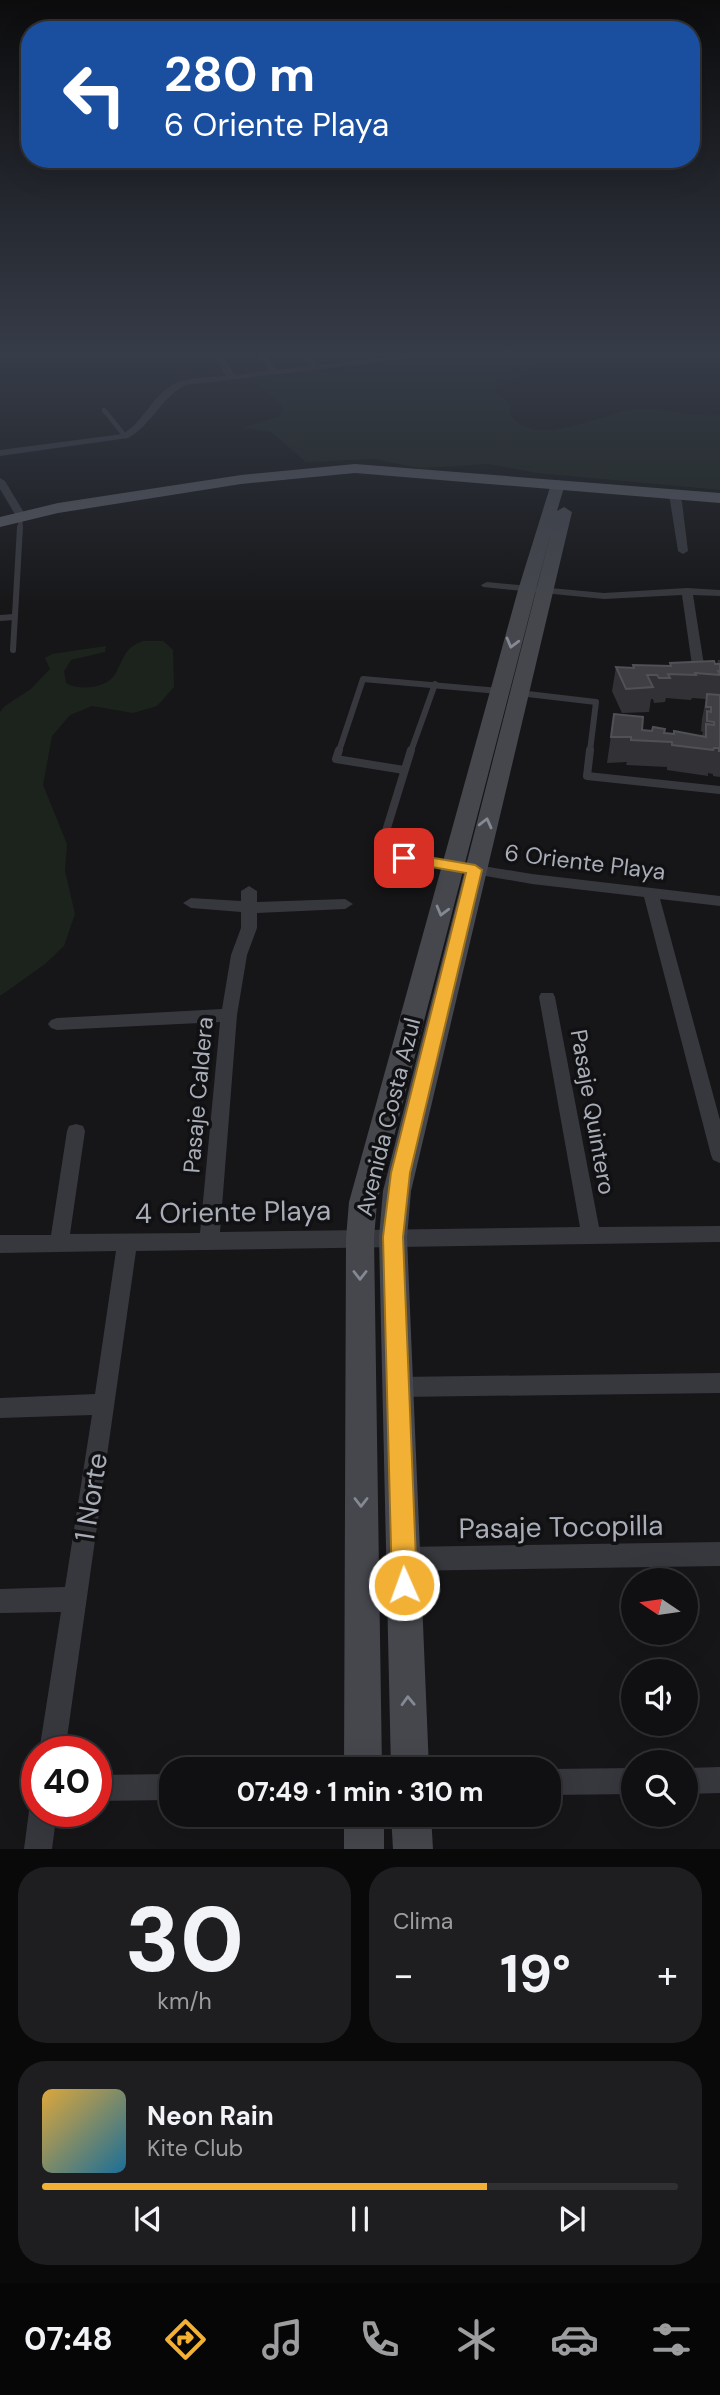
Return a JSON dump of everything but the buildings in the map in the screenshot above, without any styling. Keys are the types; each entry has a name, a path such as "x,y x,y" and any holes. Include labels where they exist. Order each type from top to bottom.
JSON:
{"main road":[{"path":"0,522 21,516 328,469 384,469 720,498"}],"street":[{"path":"0,453 101,439"},
{"path":"0,481 21,516"},
{"name":"Avenida Costa Azul","path":"363,1757 360,1238 367,1183 464,868 564,484"},
{"path":"674,494 683,551"},
{"path":"487,585 604,596 687,591 720,593"},
{"path":"687,591 698,665"},
{"name":"6 Oriente Playa","path":"404,858 651,894 720,901"},
{"name":"Avenida Costa Azul","path":"410,1757 393,1237 400,1173 464,868"},
{"name":"Pasaje Caldera","path":"209,1241 229,1015 239,955 249,929 249,891"},
{"path":"651,894 720,1155"},
{"path":"191,903 250,908 345,904"},
{"name":"Pasaje Quintero","path":"547,997 591,1235"},
{"path":"57,1024 229,1015"},
{"path":"59,1244 76,1131"},
{"name":"4 Oriente Playa","path":"0,1244 720,1234"},
{"name":"1 Norte","path":"54,1736 127,1242"},
{"path":"398,1388 720,1382"},
{"path":"0,1408 105,1404"},
{"name":"Pasaje Tocopilla","path":"403,1559 720,1554"},
{"path":"0,1601 75,1599"},
{"path":"698,1781 720,1780"},
{"path":"561,1782 621,1781"},
{"path":"112,1788 159,1787"},
{"path":"38,1849 41,1827"},
{"path":"364,1827 364,1849"},
{"path":"412,1827 413,1849"}],"lane":[{"path":"13,650 21,516"},
{"path":"0,618 14,617"},
{"path":"404,770 336,759 363,679 596,702 587,776 720,790"},
{"path":"386,831 404,770 435,684"}],"shaded area":[{"path":"280,439 720,439 720,490 537,473 489,464 419,468 374,459 306,462"},
{"path":"143,641 163,641 173,650 174,687 157,706 133,713 92,706 70,715 52,736 43,785 67,844 65,871 75,914 64,946 45,964 0,996 0,712 31,689 50,669 45,658 52,654 106,646 105,652 71,660 64,671 66,683 78,687 93,687 112,678 129,650"}],"route":[{"path":"404,858 475,870 400,1173 395,1210 393,1237 404,1585"}]}
